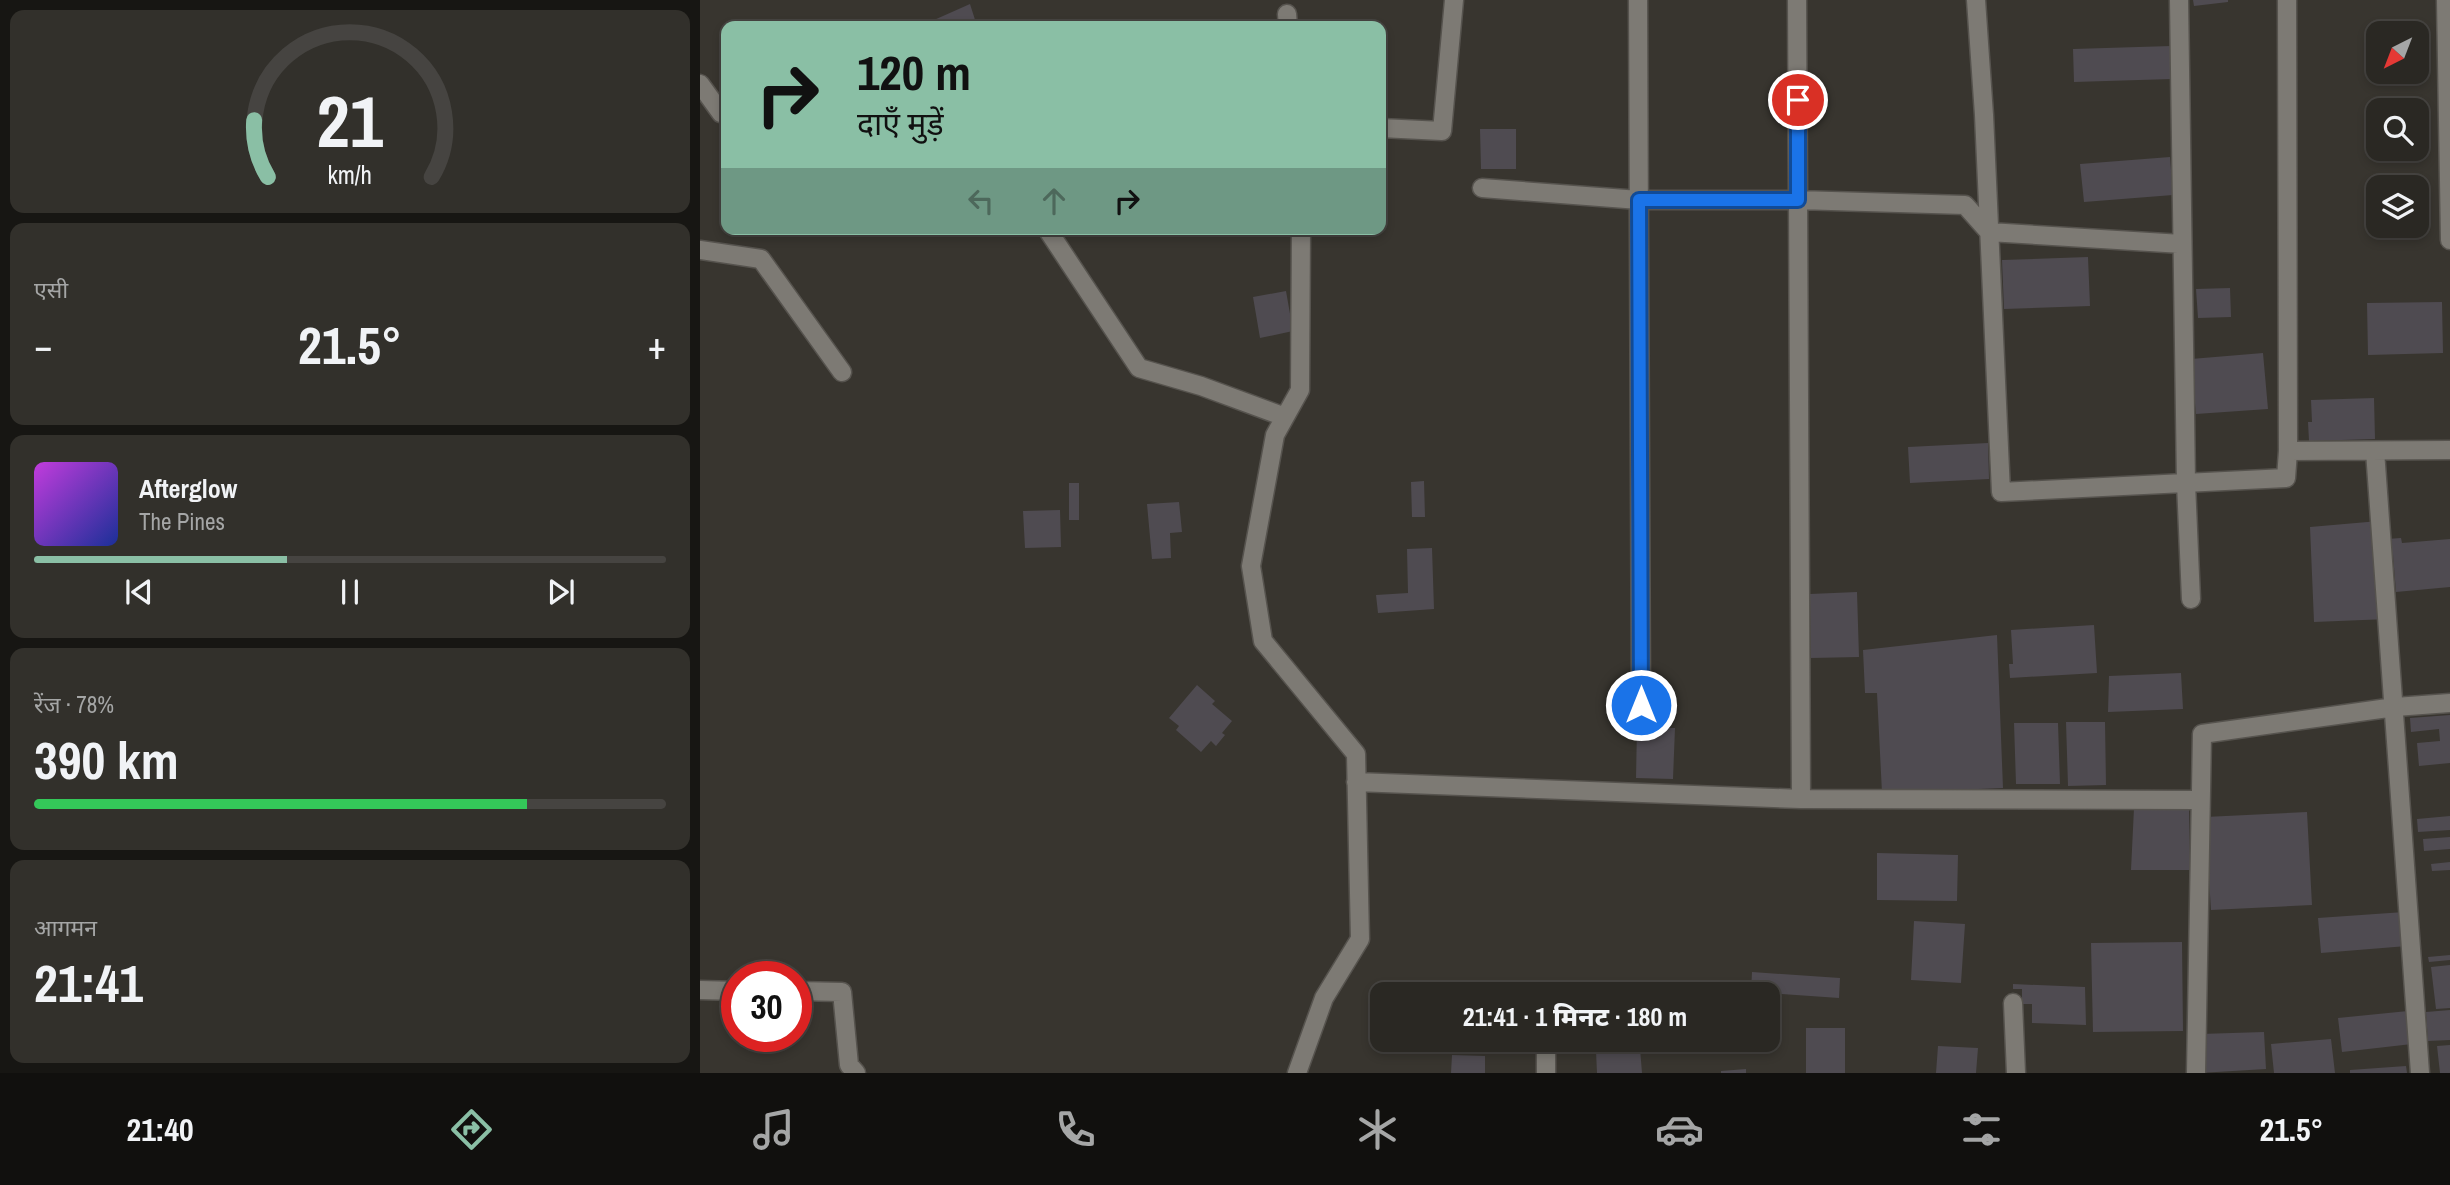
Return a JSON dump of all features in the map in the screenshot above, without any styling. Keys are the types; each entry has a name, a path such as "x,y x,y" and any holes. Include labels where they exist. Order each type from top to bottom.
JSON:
{"street":[{"path":"1386,128 1442,131 1454,0"},
{"path":"1639,0 1641,705"},
{"path":"1797,0 1801,799"},
{"path":"1976,0 2001,492 2286,478 2287,0"},
{"path":"2179,0 2190,599"},
{"path":"2446,0 2450,240"},
{"path":"700,84 721,113"},
{"path":"1482,188 1639,200 1798,200 1965,205 1989,232 2182,244"},
{"path":"1051,235 1139,368 1201,386 1285,417"},
{"path":"1297,1073 1324,998 1360,939 1356,754 1263,641 1251,566 1275,435 1300,390 1301,235"},
{"path":"700,250 761,259 842,372"},
{"path":"2288,451 2450,450"},
{"path":"2375,451 2420,1073"},
{"path":"2196,1073 2202,734 2395,707 2450,703"},
{"path":"1356,782 1801,799 2200,800"},
{"path":"700,990 721,991"},
{"path":"812,991 842,992 849,1065 856,1073"},
{"path":"2013,1003 2016,1073"},
{"path":"1546,1052 1546,1073"}],"building":[{"path":"2193,0 2228,0 2228,2 2194,6"},
{"path":"970,4 975,21 934,21"},
{"path":"2171,46 2172,79 2074,82 2073,49"},
{"path":"1480,129 1516,129 1516,169 1481,169"},
{"path":"2170,157 2173,195 2084,202 2080,164"},
{"path":"2088,257 2090,306 2004,309 2002,260"},
{"path":"2230,288 2231,317 2198,318 2196,289"},
{"path":"1286,291 1293,331 1260,338 1253,297"},
{"path":"2442,302 2443,353 2368,355 2367,303"},
{"path":"2263,353 2268,409 2196,414 2191,359"},
{"path":"2374,398 2375,439 2309,441 2311,400"},
{"path":"1988,443 1989,479 1910,483 1908,447"},
{"path":"1424,481 1425,517 1412,517 1411,482"},
{"path":"1069,483 1079,483 1079,520 1069,520"},
{"path":"1179,502 1182,532 1170,533 1171,558 1152,559 1147,504"},
{"path":"1060,510 1061,547 1025,548 1023,511"},
{"path":"2379,521 2388,619 2314,622 2310,527"},
{"path":"2401,538 2402,543 2450,539 2450,587 2396,592 2393,555 2389,555 2387,539"},
{"path":"1432,548 1434,609 1378,613 1376,595 1408,593 1407,549"},
{"path":"1857,592 1859,657 1811,658 1810,594"},
{"path":"2094,625 2097,673 2010,678 2009,664 2013,664 2011,630"},
{"path":"1997,635 2003,788 1882,793 1877,693 1865,693 1863,650"},
{"path":"2181,673 2183,709 2108,712 2109,676"},
{"path":"1197,685 1215,701 1212,704 1232,721 1216,746 1211,741 1201,752 1176,730 1179,726 1169,718"},
{"path":"2450,715 2450,763 2419,766 2417,743 2440,741 2439,729 2411,732 2410,718"},
{"path":"2066,722 2105,722 2106,785 2068,786"},
{"path":"2014,723 2058,723 2060,784 2016,784"},
{"path":"1637,727 1675,728 1673,779 1636,778"},
{"path":"2189,807 2190,870 2131,870 2134,808"},
{"path":"2307,812 2312,905 2211,910 2205,817"},
{"path":"2450,816 2450,830 2418,832 2417,819"},
{"path":"2450,837 2450,849 2424,851 2423,839"},
{"path":"1877,853 1958,855 1957,901 1877,900"},
{"path":"2450,862 2450,870 2432,871 2431,864"},
{"path":"2404,912 2407,946 2321,953 2318,918"},
{"path":"1914,921 1965,924 1961,983 1911,980"},
{"path":"2182,942 2183,1031 2093,1032 2091,943"},
{"path":"2450,955 2450,960 2429,962 2428,957"},
{"path":"2450,965 2450,1008 2436,1009 2431,967"},
{"path":"1752,972 1840,978 1839,998 1780,994 1780,982 1752,982"},
{"path":"2013,984 2085,987 2086,1025 2032,1023 2032,1004 2022,1004 2022,989 2013,989"},
{"path":"2450,1010 2450,1040 2428,1041 2426,1012"},
{"path":"2408,1011 2412,1044 2342,1052 2338,1018"},
{"path":"1806,1028 1845,1028 1845,1073 1806,1073"},
{"path":"2264,1032 2266,1069 2200,1073 2200,1034"},
{"path":"2331,1039 2335,1073 2274,1073 2271,1044"},
{"path":"2450,1045 2450,1073 2440,1073 2437,1046"},
{"path":"1938,1046 1978,1048 1976,1073 1936,1073"},
{"path":"1596,1052 1640,1052 1642,1073 1597,1073"},
{"path":"1452,1055 1485,1056 1485,1073 1451,1073"},
{"path":"2406,1066 2407,1073 2350,1073 2350,1070"},
{"path":"1746,1069 1746,1073 1721,1073 1721,1071"}],"route":[{"path":"1641,705 1639,200 1798,200 1798,100"}]}
